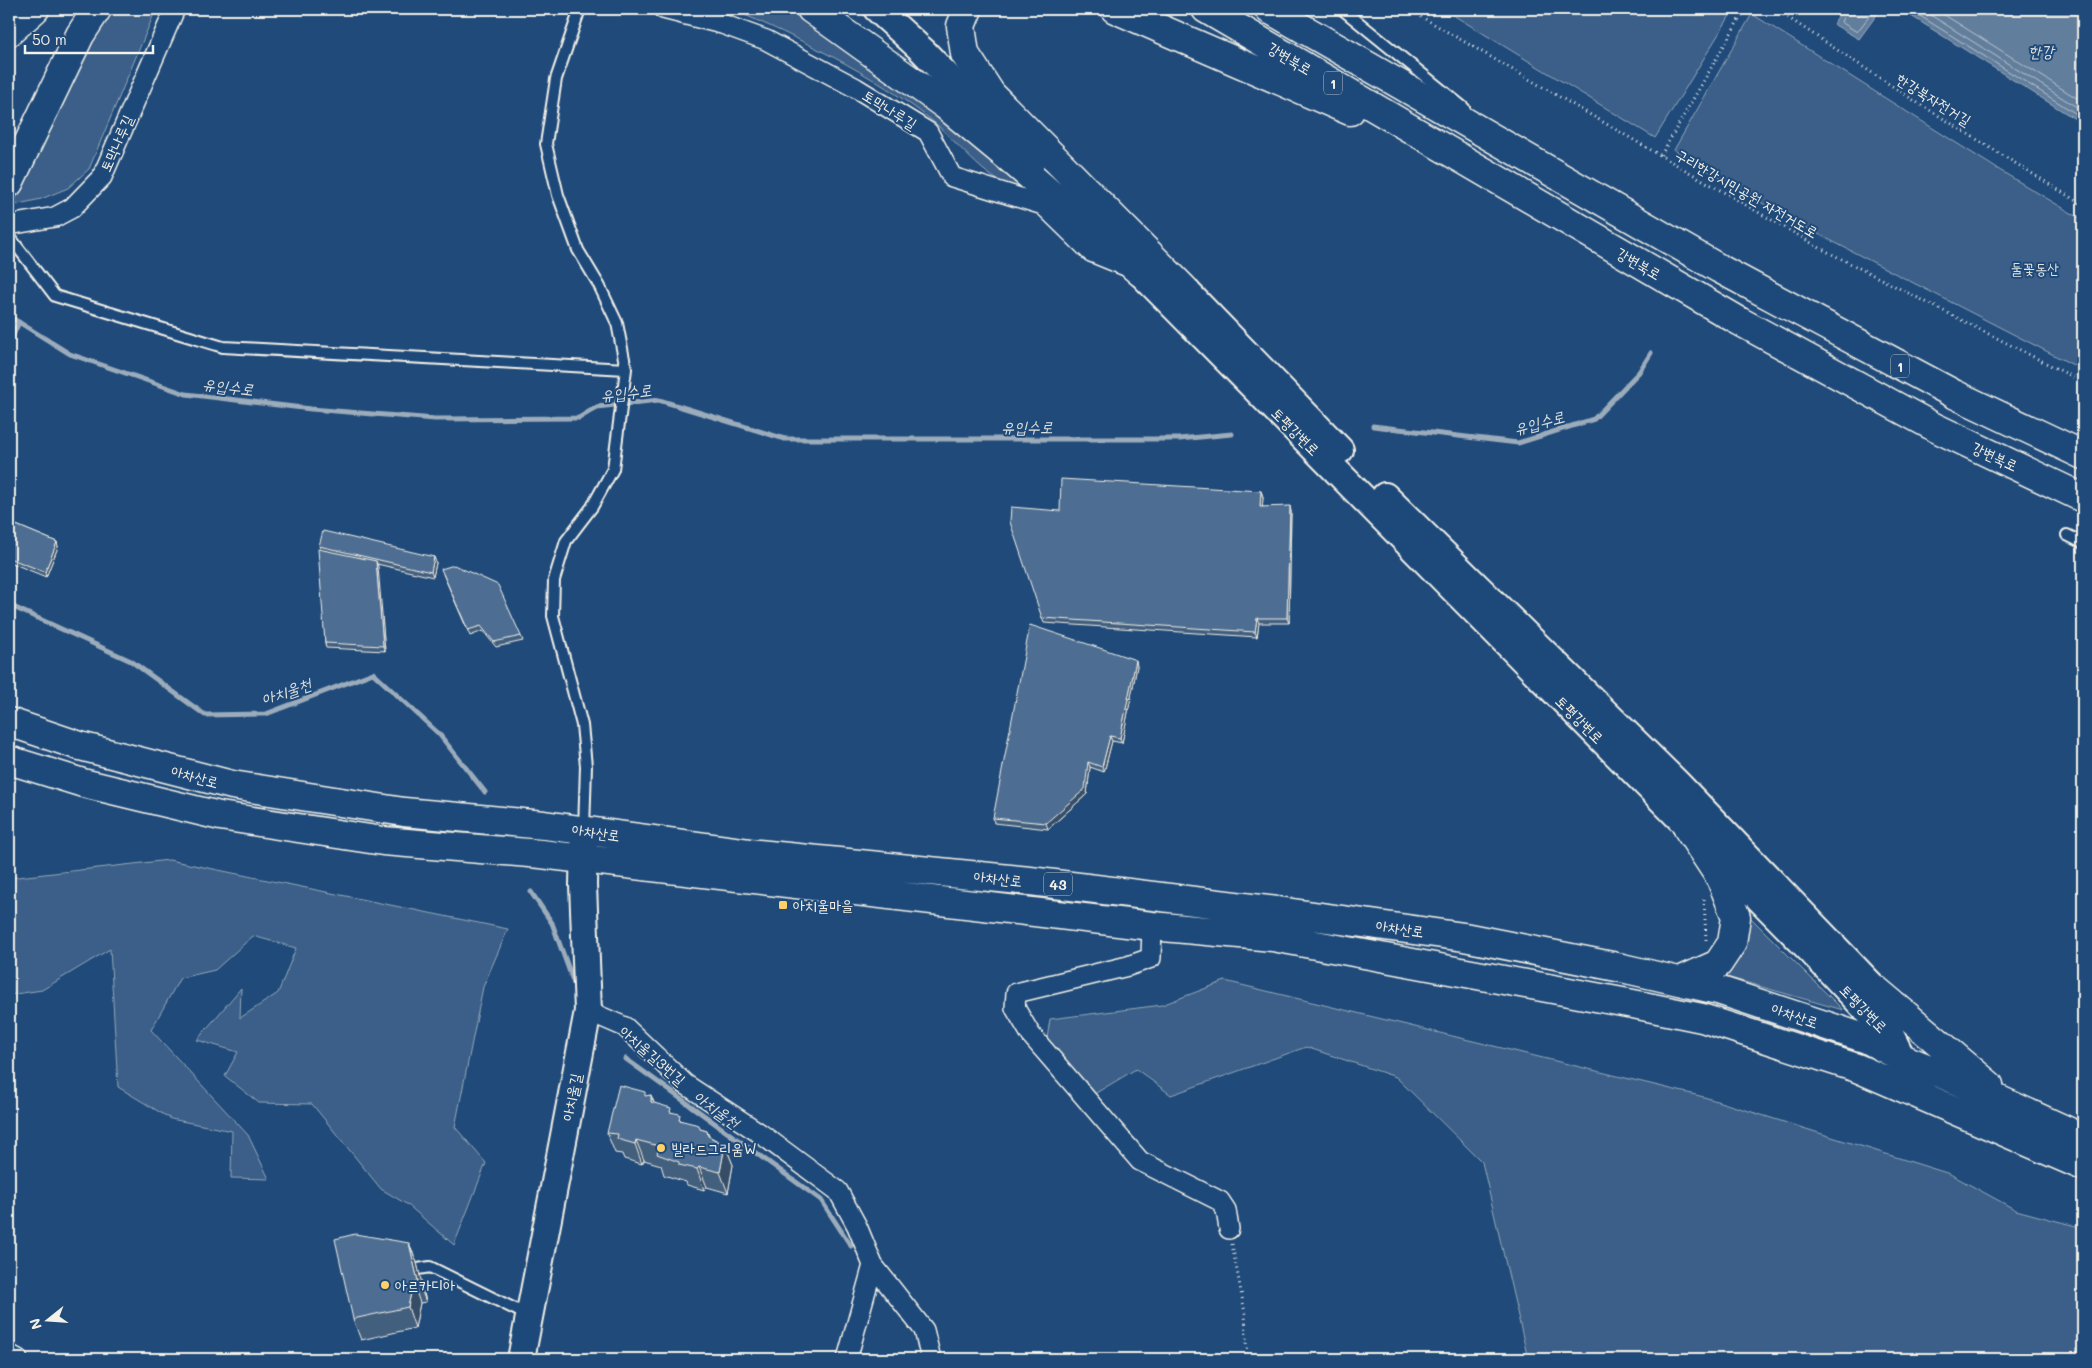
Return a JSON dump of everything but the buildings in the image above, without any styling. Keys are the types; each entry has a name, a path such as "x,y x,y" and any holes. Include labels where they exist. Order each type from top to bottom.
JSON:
{"main road":[{"path":"9,32 35,9"},
{"path":"9,183 82,22 97,9"},
{"path":"811,9 945,104 1140,272"},
{"path":"968,9 961,26 965,54 991,94 1186,290"},
{"path":"1115,9 1459,158"},
{"name":"강변북로","path":"1206,9 1739,321 1936,428 2083,498"},
{"name":"강변북로","path":"1269,9 1511,146 1720,268 1823,325 1954,394 2083,455"},
{"name":"아차산로","path":"9,722 80,746 232,785 404,812 544,825 758,854 1030,881 1277,911 1464,937 1680,981 1718,990 1790,1012 1867,1040 1902,1058 2083,1138"},
{"name":"아차산로","path":"9,760 83,783 220,816 383,841 584,859 1152,926 1273,937 1684,1014 1857,1068 2083,1166"},
{"path":"1680,981 1718,964 1732,943 1736,917 1721,879 1688,829"},
{"path":"1875,989 2015,1107"}],"street":[{"path":"9,21 15,9"},
{"name":"토막나루길","path":"9,225 55,217 72,208 102,176 174,9"},
{"name":"토막나루길","path":"663,9 722,24 766,40 856,88 928,132 952,177 1043,205 1091,252 1140,272"},
{"name":"토평강변로","path":"877,9 923,51 1688,829 1811,951 1891,1036 1902,1058"},
{"path":"1140,272 1186,290"},
{"name":"토평강변로","path":"1186,290 1374,485 1677,783 1875,989 1903,1032 1902,1058"},
{"name":"아치울길","path":"521,1359 588,1011 584,831"},
{"path":"1152,926 1151,958 1128,966 1016,992 1015,1008 1032,1035 1140,1161 1220,1202 1226,1210 1229,1228"},
{"name":"아치울길3번길","path":"588,1011 625,1027 685,1084 761,1134 838,1191 857,1226 873,1265 924,1330 931,1359"},
{"path":"1894,1085 1902,1058"},
{"path":"847,1359 873,1265"},
{"path":"9,1354 18,1359"}],"lane":[{"path":"580,9 556,79 546,144 558,195 578,250 599,285 618,323 626,372 613,469 592,507 566,541 554,580 553,616 582,725 586,766 584,831"},
{"path":"1342,9 1511,146"},
{"path":"9,236 56,296 223,347 626,372"},
{"path":"2068,536 2083,543"},
{"path":"418,1269 430,1266 530,1316"}],"path":[{"name":"구리한강시민공원 자전거도로","path":"1408,9 1820,248 2083,382"},
{"path":"1661,155 1746,9"},
{"name":"한강북자전거길","path":"1775,9 1918,103 2083,205"},
{"path":"1229,1228 1245,1313 1247,1359"}],"green space":[{"path":"109,9 156,9 89,169 68,188 41,199 14,205 24,176"},
{"path":"731,9 803,9 1037,189 1018,189 993,177 971,159 941,128 884,86 809,44"},
{"path":"1443,9 1734,9 1655,138"},
{"name":"둘꽃동산","path":"1752,14 1996,168 2083,220 2083,370 1787,218 1674,150"},
{"path":"169,860 508,929 483,987 455,1127 486,1163 454,1245 408,1205 381,1189 312,1104 259,1103 225,1076 238,1052 197,1040 241,988 240,1018 278,993 296,948 253,936 215,970 180,978 151,1030 248,1135 269,1179 231,1178 232,1131 171,1119 118,1087 110,949 42,990 9,995 9,878"},
{"path":"1745,912 1843,1010 1727,977 1739,957"},
{"path":"1225,981 1704,1097 1950,1174 2016,1210 2083,1228 2083,1352 2051,1356 2048,1359 1528,1359 1482,1162 1396,1077 1306,1047 1171,1095 1136,1069 1081,1102 1045,1052 1050,1019 1162,1005"}],"water":[{"path":"1843,9 1881,9 1859,39 1833,24"},
{"name":"한강","path":"1900,9 2083,9 2083,124"}],"waterway":[{"name":"유입수로","path":"9,316 70,354 186,394 311,409 435,419 579,418 597,407 659,400 785,439 1179,439 1232,434"},
{"name":"아치울천","path":"9,344 19,322"},
{"name":"유입수로","path":"1373,426 1518,443 1594,419 1639,372 1651,353"},
{"name":"아치울천","path":"9,605 131,661 205,715 266,714 373,673 439,734 485,792"},
{"name":"아치울천","path":"531,892 552,923 576,989"},
{"name":"아치울천","path":"626,1059 821,1200 851,1246"}],"place":[{"name":"아치울마을","path":"783,905"},
{"name":"빌라드그리움W","path":"661,1148"},
{"name":"아르카디아","path":"385,1285"}]}
